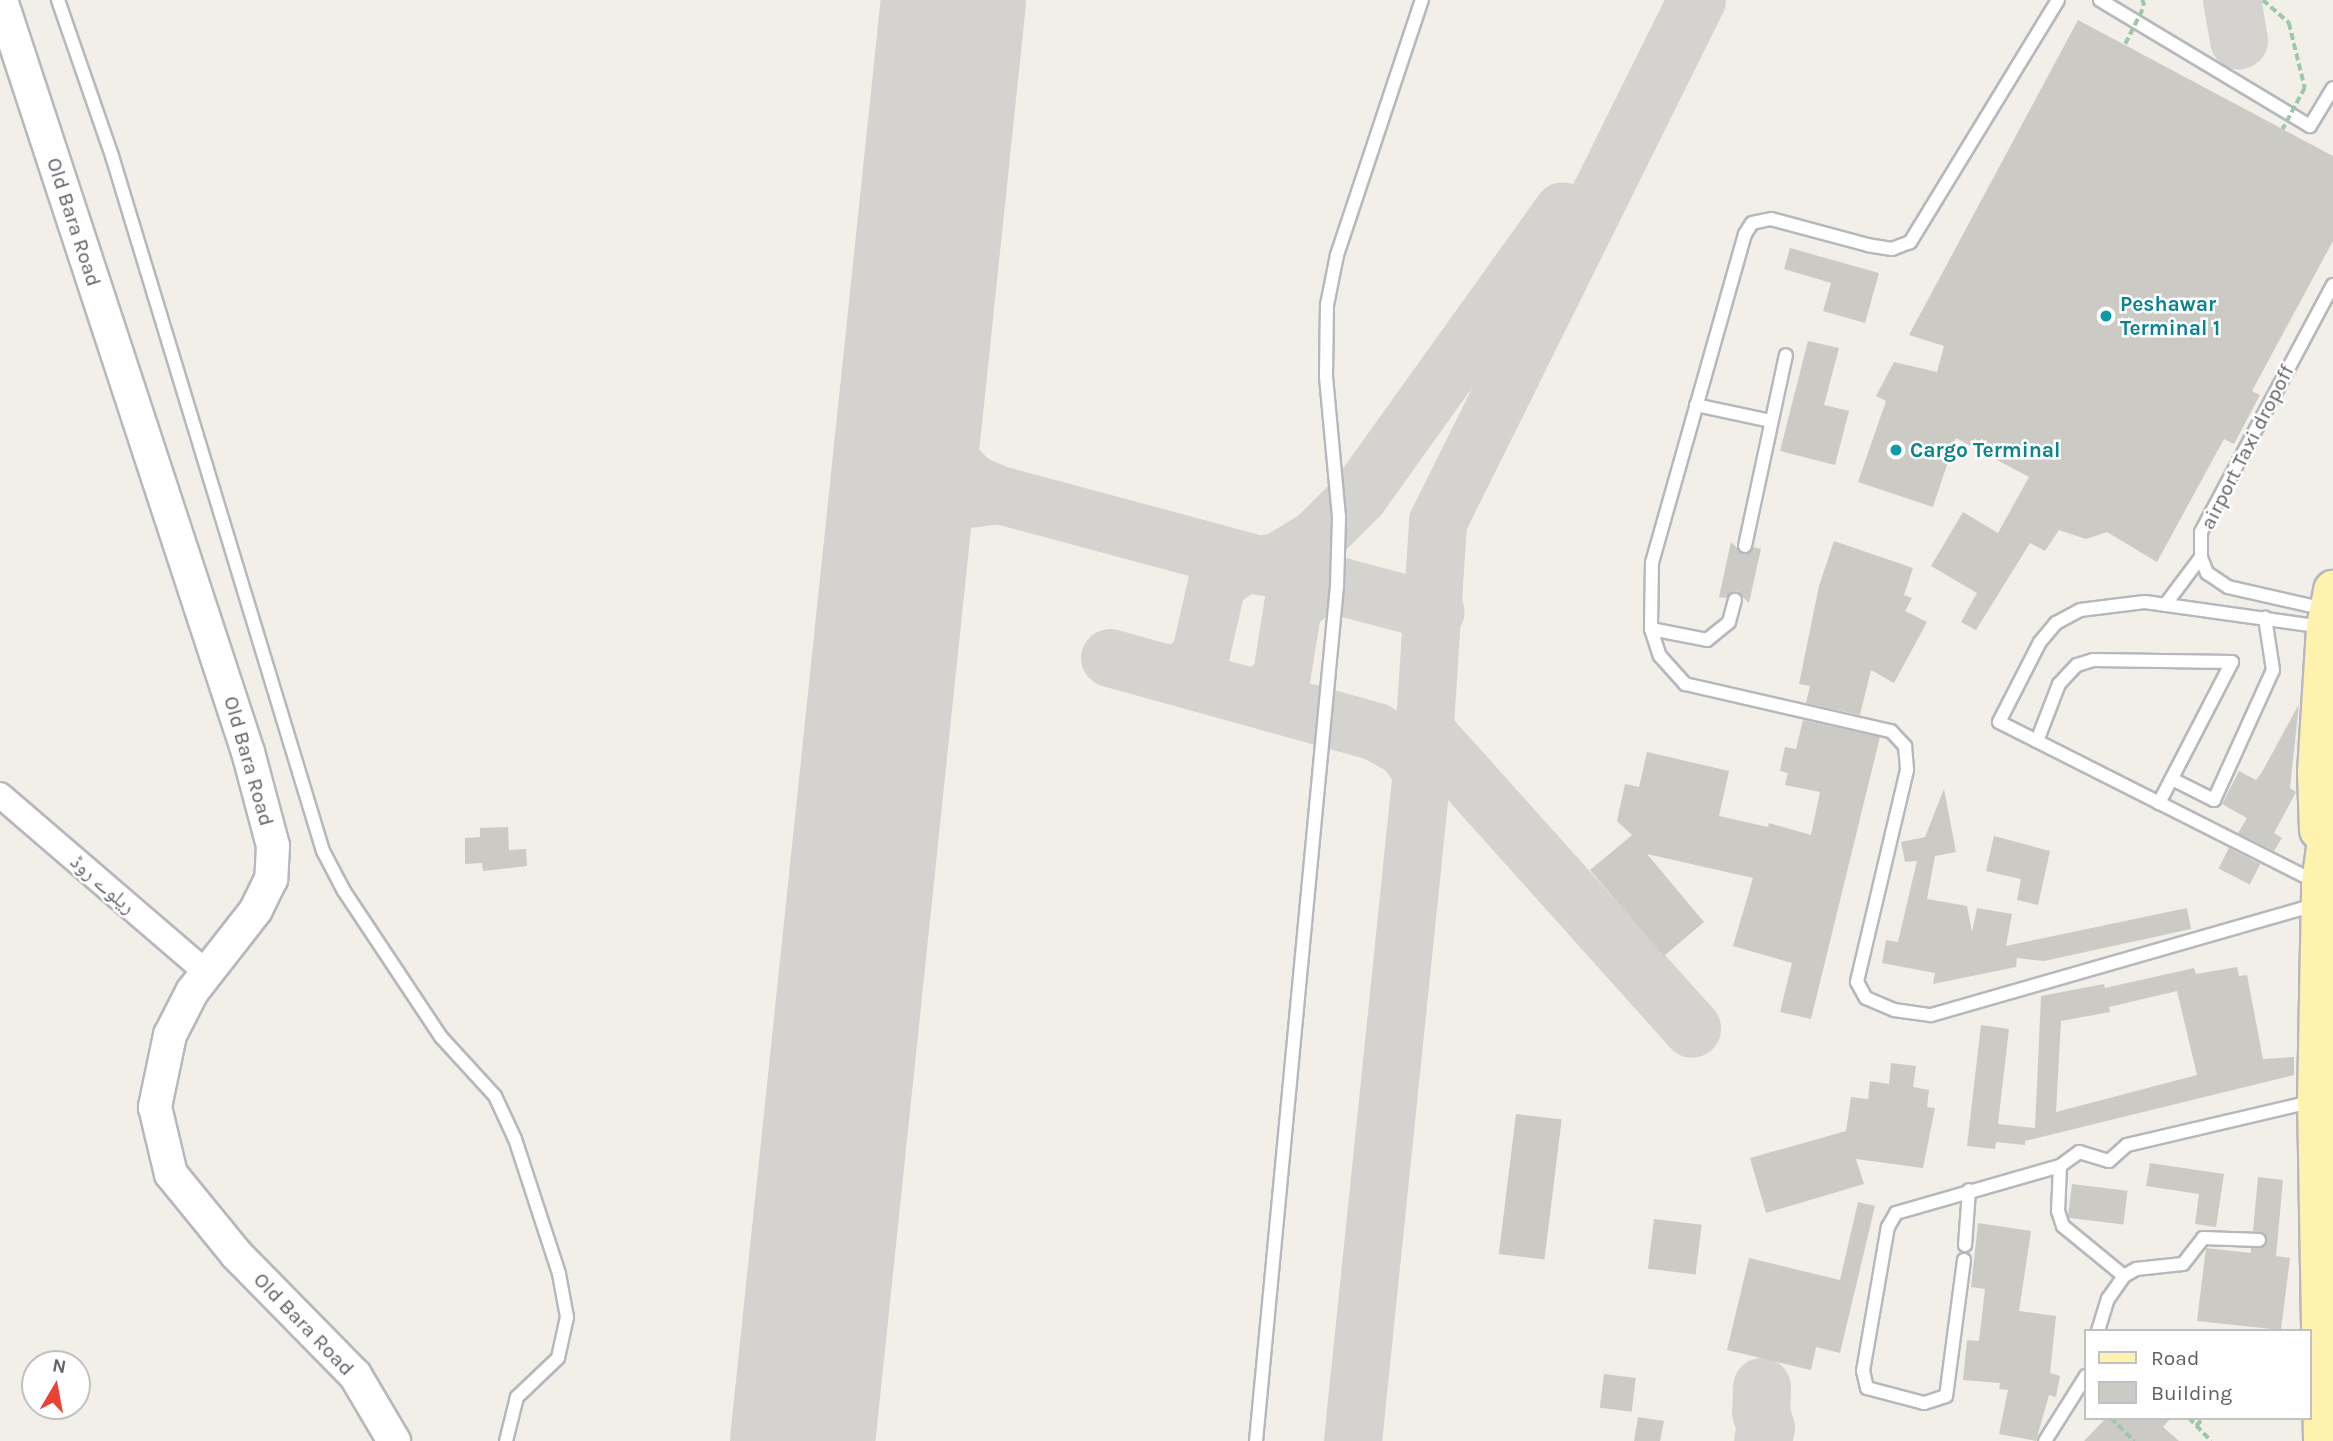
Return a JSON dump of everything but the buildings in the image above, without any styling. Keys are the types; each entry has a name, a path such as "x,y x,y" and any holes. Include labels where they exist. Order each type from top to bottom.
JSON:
{"main road":[{"path":"2323,1441 2317,1101 2321,894 2317,772 2329,609"},
{"path":"2321,894 2333,798"}],"street":[{"name":"Old Bara Road","path":"1,0 248,752 273,846 271,879 256,910 207,973 170,1035 155,1107 172,1174 237,1255 355,1376 394,1441"},
{"name":"ریلوے روڈ","path":"0,795 207,973"}],"lane":[{"path":"58,0 112,156 324,851 344,891 441,1037 495,1096 515,1139 559,1274 567,1317 558,1358 517,1397 506,1441"},
{"path":"1256,1441 1337,586 1339,517 1326,376 1327,305 1337,256 1422,0"},
{"path":"2058,0 1910,242 1892,249 1771,219 1752,223 1745,233 1652,562 1651,629 1660,656 1685,684 1891,731 1905,746 1907,770 1857,982 1866,998 1894,1010 1931,1016 2321,894"},
{"path":"2101,0 2310,126 2333,88"},
{"name":"airport Taxi dropoff","path":"2329,609 2228,587 2207,573 2201,557 2201,532 2333,285"},
{"path":"1745,545 1786,355"},
{"path":"1696,405 1771,421"},
{"path":"2165,605 2201,557"},
{"path":"1651,629 1707,640 1729,622 1735,600"},
{"path":"2321,894 2159,803 1998,722 2040,642 2056,623 2107,603 2165,605 2265,618 2329,609"},
{"path":"2172,779 2214,800 2273,670 2265,618"},
{"path":"2036,741 2059,684 2077,665 2093,660 2232,662 2159,803"},
{"path":"1964,1260 1947,1396 1924,1403 1867,1388 1863,1371 1891,1219 1903,1210 2060,1166 2079,1152 2109,1161 2127,1144 2317,1101"},
{"path":"2060,1166 2058,1211 2063,1226 2124,1276"},
{"path":"1965,1245 1969,1190"},
{"path":"2098,1329 2101,1313 2124,1276 2145,1266 2183,1264 2203,1238 2259,1240"},
{"path":"2045,1441 2084,1379"}],"path":[{"path":"2124,44 2144,6 2142,0"},
{"path":"2263,0 2289,23 2305,88 2283,129"},
{"path":"2113,1420 2134,1441"},
{"path":"2191,1420 2211,1441"},
{"path":"2196,1426 2201,1420"}],"taxiway":[{"path":"1353,1441 1422,771 1438,522 1697,0"},
{"path":"2232,0 2239,40"},
{"path":"1258,566 1280,561 1317,538 1359,496 1563,211"},
{"path":"908,424 973,484 999,495 1436,612"},
{"path":"898,517 922,505 999,495"},
{"path":"1177,676 1200,658 1217,583 1246,563"},
{"path":"1256,698 1281,681 1293,606 1323,583"},
{"path":"1110,658 1376,732 1405,748 1422,771"},
{"path":"1425,731 1692,1029"},
{"path":"1762,1387 1761,1412 1766,1428 1763,1441"}],"runway":[{"path":"802,1441 953,0"}],"place":[{"name":"Peshawar Terminal 1","path":"2106,316"},
{"name":"Cargo Terminal","path":"1896,450"}]}
